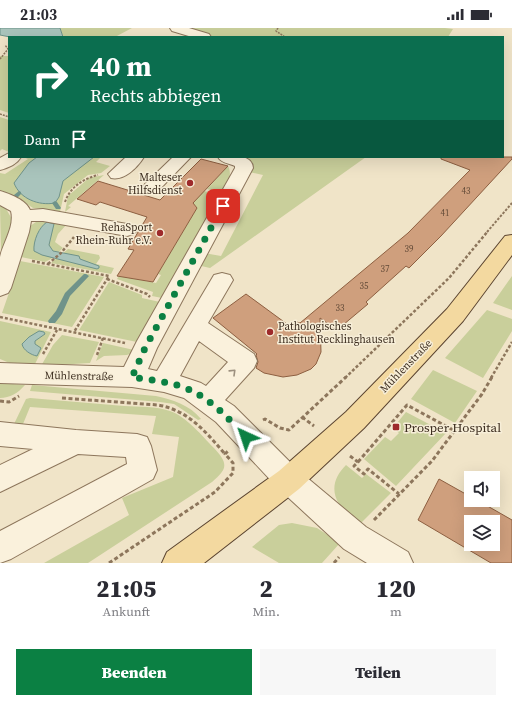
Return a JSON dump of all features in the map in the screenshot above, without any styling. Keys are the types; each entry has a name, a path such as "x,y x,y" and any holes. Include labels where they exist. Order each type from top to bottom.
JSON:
{"main road":[{"name":"Mühlenstraße","path":"178,563 289,480 355,420 455,315 512,242"}],"street":[{"path":"176,28 202,36"},
{"path":"0,165 11,158"},
{"path":"120,171 135,158"},
{"path":"151,188 182,158"},
{"path":"132,377 145,348 244,168 244,164 230,158"},
{"path":"0,197 20,208 22,216 19,232 0,288"},
{"path":"22,216 43,214 127,230"},
{"path":"164,382 222,280"},
{"path":"195,326 245,361 225,380 208,402"},
{"name":"Mühlenstraße","path":"0,373 132,377 164,382 192,390 224,414 289,480"},
{"path":"0,434 76,442 137,446 143,470 0,548"},
{"path":"0,479 76,442"},
{"path":"289,480 355,538 396,563"}],"path":[{"path":"278,28 276,31 284,36"},
{"path":"0,59 4,56 8,49 5,44"},
{"path":"61,218 66,195 88,177 104,174 113,165 120,171"},
{"path":"225,454 246,437 265,418 280,428 289,430 382,344 449,278 512,203"},
{"path":"48,264 64,250"},
{"path":"10,257 109,276 74,332"},
{"path":"107,279 148,294 149,297 170,302"},
{"path":"96,356 103,338"},
{"path":"334,563 355,538 432,461 482,394 512,342"},
{"path":"57,397 158,405 172,408 183,413 211,438 233,463 233,473 215,492 109,563"},
{"path":"358,462 407,405 455,431"}],"green space":[{"path":"60,28 132,28 117,36 63,36"},
{"path":"184,28 453,29 449,36 210,36"},
{"path":"0,56 8,56 8,113 0,110"},
{"path":"0,117 8,120 8,152 2,149 0,151"},
{"path":"26,158 100,158 96,162 110,166 101,173 88,175 64,194 60,212 33,208 21,200 0,191 0,173 5,174 28,159"},
{"path":"248,158 365,158 210,268 197,265 204,253 221,256 263,175 249,172 253,164"},
{"path":"228,166 230,176 223,193 207,189"},
{"path":"104,175 68,206 71,207 65,212 68,196 89,178"},
{"path":"204,191 221,196 162,298 152,296 153,292 117,279 119,276 156,283 161,275 158,274 197,208 193,203"},
{"path":"0,205 5,207 13,221 1,253"},
{"path":"39,220 67,224 58,234 55,242 63,248 51,259 45,262 21,257 30,226"},
{"path":"68,249 99,255 100,258 96,264 114,268 111,274 51,263"},
{"path":"20,261 104,277 72,327 2,313"},
{"path":"512,276 512,310 493,303"},
{"path":"109,282 142,295 142,298 160,302 137,342 79,330"},
{"path":"487,310 512,319 512,331 483,378 445,358"},
{"path":"0,321 51,332 34,366 12,364 0,359"},
{"path":"62,335 99,342 90,363 41,366 53,345"},
{"path":"103,343 134,350 127,355 104,356 96,361"},
{"path":"433,370 477,391 455,423 411,399"},
{"path":"0,383 25,385 14,394 0,398"},
{"path":"32,385 156,396 175,401 192,410 201,419 198,420 174,404 30,391"},
{"path":"30,398 165,409 188,422 214,448 224,462 223,470 212,482 88,563 44,563 129,515 122,498 173,477 179,437 152,434 156,416 30,407 23,424 14,424 26,399"},
{"path":"406,412 446,433 396,486 364,459 385,437 391,441 399,433 393,428"},
{"path":"346,465 362,478 366,474 391,493 360,524 341,507 336,498 334,488 335,483 342,469"},
{"path":"292,523 317,528 340,543 322,563 279,563 252,547 279,525"}],"water":[{"path":"0,28 60,28 63,36 8,37 0,35"},
{"path":"36,158 93,158 63,181 59,197 55,203 49,204 37,202 25,197 17,189 14,183 29,163"},
{"path":"47,222 54,224 49,245 53,251 79,256 80,259 99,266 99,268 97,269 42,255 34,251 34,243 37,235 41,227"},
{"path":"39,331 44,332 45,334 35,341 35,344 41,348 37,356 28,352 22,344 29,337"}],"building":[{"path":"512,157 512,159 441,236 409,268 406,266 366,302 368,304 337,330 320,318 321,352 316,364 311,369 297,375 283,377 264,373 256,368 258,362 257,354 213,318 246,294 291,327 297,322 300,323 408,233 470,170 441,159"},
{"name":"RehaSport Rhein-Ruhr e.V.","path":"201,159 228,166 193,203 197,208 153,282 117,276 134,250 128,249 147,217 100,202 96,205 77,199 98,181 160,200"},
{"path":"439,479 464,493 464,507 489,507 512,520 512,563 491,563 471,551 500,551 500,515 464,515 464,547 418,520"}],"waterway":[{"path":"16,196 19,193"},
{"path":"55,203 58,208"},
{"path":"52,321 59,312 67,295 86,276"}],"place":[{"name":"Malteser Hilfsdienst","path":"190,183"},
{"name":"RehaSport Rhein-Ruhr e.V.","path":"160,233"},
{"name":"Pathologisches Institut Recklinghausen","path":"270,332"},
{"name":"Prosper Hospital","path":"396,427"}],"route":[{"path":"223,206 145,348 132,377 164,382 192,390 224,414 246,437"}]}
